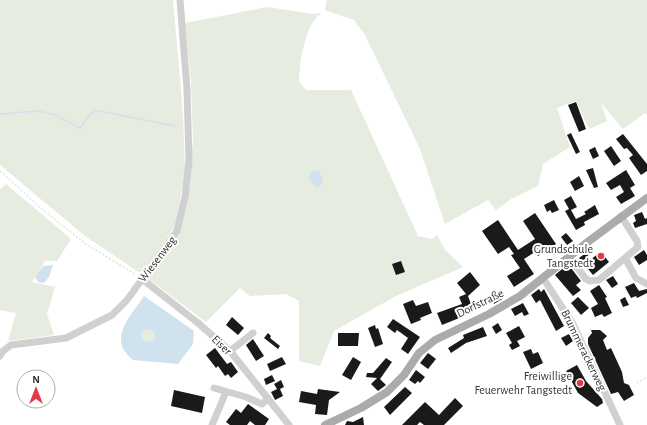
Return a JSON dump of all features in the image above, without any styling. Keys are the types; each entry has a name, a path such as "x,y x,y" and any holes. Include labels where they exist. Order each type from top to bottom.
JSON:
{"main road":[{"name":"Dorfstraße","path":"325,425 361,408 387,392 420,353 435,340 504,306 543,278 621,216 647,198"}],"street":[{"name":"Wiesenweg","path":"0,356 3,351 12,345 57,340 102,321 117,311 177,231 185,196 189,160 187,89 180,0"},
{"path":"569,257 586,279 595,281 599,280 637,249 638,244 621,216"},
{"path":"625,258 636,278 647,284"},
{"name":"Brummerackerweg","path":"543,278 573,324 620,425"},
{"name":"Eiser","path":"142,279 198,323 230,351 289,425"},
{"path":"230,351 253,333"},
{"path":"214,388 262,404 268,399"},
{"path":"212,425 226,392"}],"path":[{"path":"0,171 43,210 86,244 142,279"},
{"path":"637,383 647,377"}],"shaded area":[{"path":"0,0 173,0 183,114 185,171 176,224 156,255 140,273 85,236 0,165"},
{"path":"327,0 647,0 647,115 645,113 623,129 601,103 607,121 589,129 576,101 557,108 570,147 543,164 538,186 511,199 496,210 488,200 445,224 420,149 365,35 354,20 325,10"},
{"path":"267,7 313,14 322,13 314,21 307,35 301,59 299,82 306,90 351,90 418,236 432,239 437,235 445,250 463,267 396,296 334,331 320,366 299,361 299,301 286,294 250,296 240,288 206,322 147,278 178,234 191,166 193,139 191,82 185,23"},
{"path":"6,184 71,239 57,261 45,261 32,282 55,287 47,314 54,335 8,341 16,313 0,310 0,189"},
{"path":"148,328 153,330 155,335 153,340 148,342 143,340 141,335 143,330"}],"water":[{"path":"313,170 319,171 323,182 319,188 317,188 310,181 309,176"},
{"path":"53,265 49,277 44,283 38,282 35,277 43,266"},
{"path":"144,296 194,331 193,344 178,364 133,360 125,352 121,336 128,320","holes":["150,329 154,332 155,337 152,341 147,342 142,339 141,334 144,330"]}],"building":[{"path":"576,102 586,129 579,132 568,105"},
{"path":"571,133 580,152 576,154 567,135"},
{"path":"623,134 647,164 647,171 641,175 629,158 633,155 627,148 624,149 616,139"},
{"path":"611,146 621,161 614,166 604,151"},
{"path":"595,147 599,156 593,159 589,150"},
{"path":"593,168 598,187 594,188 586,170"},
{"path":"626,170 635,185 630,188 635,196 621,204 616,197 624,192 620,185 611,190 606,183"},
{"path":"579,176 584,186 575,191 570,182"},
{"path":"571,196 577,207 571,210 576,219 586,214 584,212 595,205 599,214 584,222 585,225 576,230 565,211 569,209 564,200"},
{"path":"554,200 559,210 552,213 550,210 547,212 544,205"},
{"path":"642,212 645,219 647,218 647,224 635,228 633,223 636,221 634,215"},
{"path":"535,213 556,244 538,256 535,252 524,259 534,274 514,287 507,276 520,268 511,255 514,254 509,247 498,254 482,231 498,220 518,250 535,239 523,221"},
{"path":"566,233 573,241 567,245 561,237"},
{"path":"644,250 647,255 647,260 639,265 634,257"},
{"path":"601,252 609,262 593,275 579,258 586,253 591,259"},
{"path":"401,261 405,272 396,275 392,264"},
{"path":"568,264 581,281 576,285 581,290 573,296 555,275"},
{"path":"470,272 480,285 468,296 474,312 442,325 437,313 462,304 459,297 466,294 457,283"},
{"path":"613,276 618,284 612,288 606,280"},
{"path":"634,283 639,291 647,289 647,293 637,298 636,296 631,298 625,287"},
{"path":"599,285 607,297 605,298 612,313 604,317 602,314 595,317 591,308 598,304 590,291"},
{"path":"539,289 541,292 544,289 564,326 556,331 540,300 536,303 531,295"},
{"path":"498,293 502,299 494,304 490,297"},
{"path":"578,297 589,308 581,315 571,303"},
{"path":"625,297 629,305 623,307 620,300"},
{"path":"413,300 416,306 428,302 432,313 411,324 403,304"},
{"path":"523,303 529,314 524,316 522,312 515,316 511,309"},
{"path":"232,317 244,328 238,335 226,325"},
{"path":"393,319 420,337 408,354 401,349 408,338 397,330 395,333 387,327"},
{"path":"498,323 502,330 496,334 492,327"},
{"path":"375,325 376,329 378,328 383,344 375,347 368,328"},
{"path":"519,326 525,337 517,341 520,346 512,350 509,345 512,343 506,333"},
{"path":"483,327 487,336 466,343 451,353 448,348 464,338 463,335"},
{"path":"591,330 600,330 607,336 603,340 607,350 611,348 622,372 624,383 629,385 634,395 624,401 618,392 611,394 588,344 588,338 592,333"},
{"path":"268,333 271,336 270,338 280,346 278,349 264,338"},
{"path":"338,333 359,333 358,346 338,346"},
{"path":"569,334 573,341 566,346 561,338"},
{"path":"253,339 264,356 256,361 246,345"},
{"path":"215,348 227,364 231,362 238,372 231,378 228,374 225,376 218,366 216,368 206,355"},
{"path":"531,349 533,354 538,352 543,363 531,369 523,352"},
{"path":"428,353 436,359 428,369 420,363"},
{"path":"282,357 286,364 270,371 267,364"},
{"path":"353,357 361,362 351,380 342,375"},
{"path":"386,358 392,362 380,379 386,385 378,391 371,384 377,378 366,377 367,373 373,373"},
{"path":"577,365 586,381 602,399 603,403 597,407 578,393 566,371"},
{"path":"416,370 425,377 420,383 418,381 415,384 409,380"},
{"path":"272,375 275,381 266,385 264,379"},
{"path":"281,380 284,387 280,389 283,396 275,400 271,392 277,389 274,384"},
{"path":"405,387 412,393 390,415 384,407"},
{"path":"318,389 340,392 329,400 327,415 315,414 316,405 299,402 301,391 317,394"},
{"path":"174,390 205,397 202,413 171,406"},
{"path":"455,398 463,406 444,425 424,425 420,422 417,425 402,425 425,402 439,415"},
{"path":"248,404 269,419 265,425 255,425 250,421 247,425 230,425 226,422 236,409 241,413"},
{"path":"363,417 364,425 345,425 347,421 353,422"}],"waterway":[{"path":"0,114 37,111 53,114 80,128 94,110 175,126"}],"place":[{"name":"Grundschule Tangstedt","path":"601,256"},
{"name":"Freiwillige Feuerwehr Tangstedt","path":"580,383"}]}
